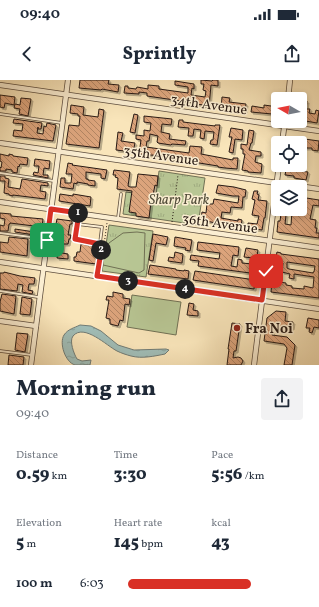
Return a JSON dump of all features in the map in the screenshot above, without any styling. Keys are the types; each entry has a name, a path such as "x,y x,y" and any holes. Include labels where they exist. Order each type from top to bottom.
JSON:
{"street":[{"path":"31,365 68,80"},
{"path":"289,92 290,80"},
{"name":"34th Avenue","path":"0,85 271,122"},
{"name":"34th Avenue","path":"304,128 319,131"},
{"name":"35th Avenue","path":"0,143 271,182"},
{"name":"35th Avenue","path":"307,187 319,189"},
{"name":"36th Avenue","path":"0,202 319,248"},
{"path":"254,365 273,216"},
{"path":"0,262 319,309"},
{"path":"0,321 36,326"}],"lane":[{"path":"0,114 62,123"},
{"path":"0,173 55,181"},
{"path":"118,219 121,194"},
{"path":"79,213 75,239 100,244"},
{"path":"77,224 102,227 100,244 102,246 97,276"},
{"path":"0,233 47,240"},
{"path":"0,291 40,297"},
{"path":"0,350 32,355"}],"path":[{"path":"172,222 178,175"}],"green space":[{"name":"Sharp Park","path":"159,171 205,178 198,225 123,214 126,192 156,196"},
{"path":"109,225 153,231 146,277 102,271"},
{"path":"123,233 145,233 144,270 139,273 103,265 104,252 109,243"},
{"path":"132,295 181,302 176,335 127,327"}],"water":[{"path":"80,325 91,326 101,331 118,345 134,350 169,350 165,354 148,357 135,357 117,351 95,337 83,332 73,336 72,348 77,359 82,361 91,360 90,365 75,365 68,360 62,343 64,335 67,331"}],"building":[{"path":"80,80 109,80 108,84 119,85 118,92 102,89 79,88"},
{"path":"201,80 218,80 218,86 211,85 209,107 204,107 204,105 195,103 147,96 147,93 124,93 125,86 128,86 128,88 136,89 137,87 148,89 148,85 159,86 159,89 188,93 188,87 175,85 175,81 194,84 194,89 192,88 191,95 205,97 206,91 203,90 204,84 201,84"},
{"path":"0,95 15,97 14,105 5,103 4,108 0,107"},
{"path":"222,97 230,98 229,102 246,104 245,111 225,108 225,110 221,109"},
{"path":"21,98 31,99 28,116 19,114 20,109 14,108 15,104 20,105"},
{"path":"71,105 84,107 83,115 98,117 99,109 104,110 99,148 66,144 69,125 79,126 80,116 78,116 78,114 70,113"},
{"path":"264,105 271,106 271,114 251,112 252,106 264,108"},
{"path":"307,109 310,109 309,113 315,114 316,110 319,111 317,123 307,121"},
{"path":"134,114 138,115 135,133 130,132"},
{"path":"144,116 172,119 171,125 162,124 161,132 170,134 169,139 186,141 185,145 158,143 158,136 150,134 146,147 189,153 190,146 202,147 201,154 233,160 233,158 238,158 237,169 174,159 174,157 139,154 141,140 136,139 136,135 144,136 144,130 150,131 151,123 144,122"},
{"path":"14,119 42,123 41,129 38,129 38,127 37,133 43,134 44,126 46,127 47,123 56,125 53,141 13,136 14,130 22,131 23,124 13,123"},
{"path":"179,120 183,120 183,122 215,126 220,125 217,145 210,144 211,140 213,140 214,132 205,131 204,139 200,138 201,130 194,129 193,136 188,136 189,128 178,127"},
{"path":"231,128 243,130 242,140 235,139 233,153 229,152 232,137 229,137"},
{"path":"249,130 254,131 249,150 261,152 261,156 256,156 255,162 262,164 261,173 242,170 245,154 243,154 243,149 241,149 241,144 247,145"},
{"path":"118,132 123,133 121,141 135,143 133,152 116,150"},
{"path":"307,139 319,141 318,151 312,150 312,148 307,148"},
{"path":"0,154 9,156 9,154 28,158 27,165 20,164 19,167 18,166 17,173 6,169 6,171 0,171 2,162 0,161"},
{"path":"35,159 50,161 49,169 44,168 43,175 48,175 48,178 33,175 34,172 38,173 39,166 34,166"},
{"path":"68,163 73,164 72,165 107,170 105,179 101,178 101,174 86,172 86,179 95,181 95,186 77,182 77,184 74,183 73,189 60,187 61,178 65,178 65,183 71,183 72,174 66,174"},
{"path":"114,170 130,172 128,186 130,187 136,187 138,174 158,176 157,186 155,185 153,195 150,195 149,202 151,202 149,218 136,216 136,213 129,212 132,191 117,189 118,178 115,177 116,175 113,175"},
{"path":"286,172 308,172 306,180 285,175"},
{"path":"0,176 5,176 5,178 9,179 8,187 20,189 22,179 48,183 48,186 41,185 40,191 46,192 45,199 13,196 4,193 5,181 0,181"},
{"path":"218,185 246,190 245,197 243,197 242,208 231,207 230,213 222,212 221,218 238,221 238,219 242,220 241,226 216,224 201,220 202,212 206,213 207,204 213,204 214,199 238,203 239,196 216,193"},
{"path":"254,191 258,191 258,200 267,201 262,230 248,228 248,223 257,224 259,216 252,215 255,200 252,199"},
{"path":"60,194 73,196 73,194 91,197 90,206 59,201"},
{"path":"307,198 319,200 319,206 313,205 310,219 316,220 315,228 317,228 316,233 319,233 319,238 277,232 278,221 280,221 281,216 286,216 285,224 291,225 292,216 307,216"},
{"path":"0,213 11,214 11,216 43,219 42,227 10,223 8,231 0,231 0,225 4,226 5,219 0,218"},
{"path":"57,219 72,221 68,235 71,235 70,239 68,244 63,244 62,253 68,254 68,259 57,258 58,249 56,249 57,240 55,237 55,232 57,232"},
{"path":"15,229 41,233 41,236 15,232"},
{"path":"153,234 168,237 166,245 156,243 153,261 149,260"},
{"path":"9,237 28,239 27,256 0,252 0,242 8,243"},
{"path":"175,237 192,240 190,251 185,250 186,248 174,246"},
{"path":"198,242 239,247 238,256 233,255 231,266 237,267 238,259 242,260 242,263 252,264 253,258 244,257 246,248 258,250 255,268 251,267 250,273 198,266 199,261 190,260 191,255 219,259 220,253 197,250"},
{"path":"81,244 98,247 96,264 74,261 74,257 76,257 77,252 80,252"},
{"path":"175,252 183,254 182,263 168,261 169,257 174,258"},
{"path":"277,252 281,254 319,259 319,298 271,292 272,281 286,283 286,285 292,286 292,288 304,289 304,286 313,288 314,277 294,274 294,279 289,278 290,274 282,272 283,263 275,262","holes":["287,262 315,266 313,273 289,269 287,268"]},
{"path":"150,265 189,271 188,279 148,274"},
{"path":"195,271 255,280 254,289 193,280"},
{"path":"4,272 35,278 34,284 29,284 28,290 33,291 32,294 22,292 23,285 18,284 17,291 0,289 0,273"},
{"path":"113,292 123,294 123,298 130,299 129,305 125,304 123,321 120,320 118,326 110,324 110,319 106,318 109,300 106,300 107,296 113,297"},
{"path":"2,294 16,296 14,314 0,311"},
{"path":"22,297 32,299 30,315 20,314"},
{"path":"189,303 194,304 193,310 198,311 198,316 187,315"},
{"path":"276,311 286,312 285,321 293,322 292,328 283,326 279,329 274,323 272,335 287,337 295,345 292,365 284,365 287,348 284,344 264,341 267,318"},
{"path":"308,318 319,320 319,328 314,327 312,333 309,332 310,328 306,328"},
{"path":"232,323 240,324 236,351 234,351 233,358 241,358 243,361 241,365 227,365"},
{"path":"17,333 28,334 25,352 15,350"},
{"path":"9,355 24,357 23,365 8,365"}],"place":[{"name":"Fra Noi","path":"237,328"}],"route":[{"path":"47,240 51,209 79,213 75,239 100,244 102,246 97,276 262,300 266,271"}]}
